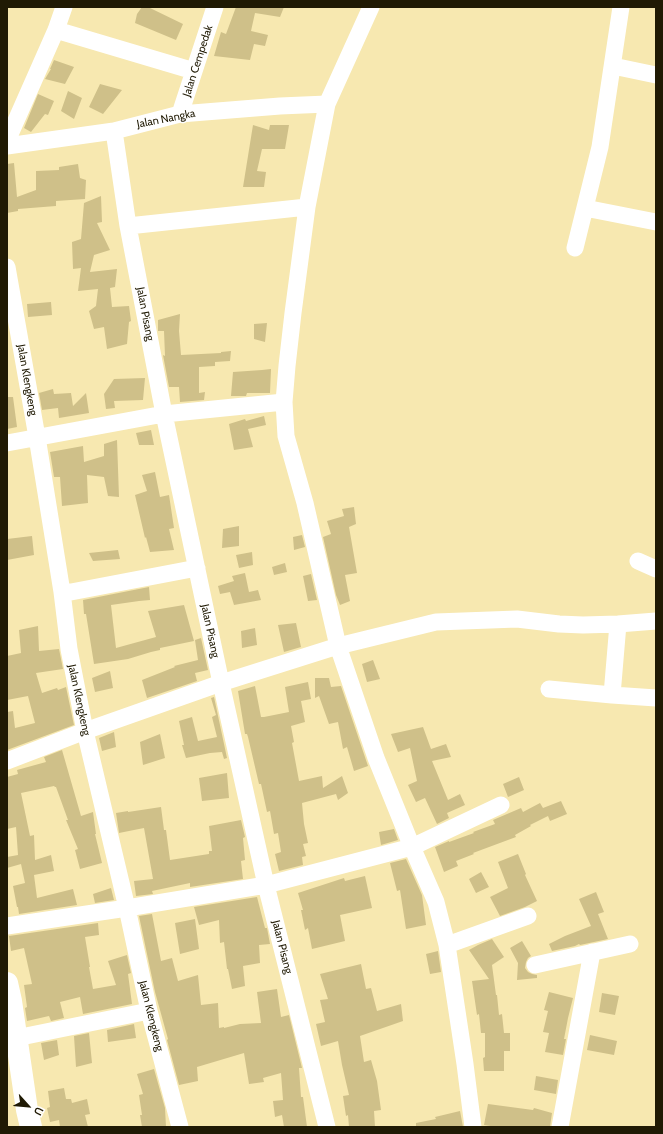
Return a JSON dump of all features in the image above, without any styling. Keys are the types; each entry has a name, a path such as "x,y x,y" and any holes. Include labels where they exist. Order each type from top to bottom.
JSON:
{"main road":[{"path":"7,983 31,1127"}],"street":[{"path":"7,141 56,30 64,7"},
{"name":"Jalan Cempedak","path":"180,114 215,7"},
{"path":"371,7 327,104 307,208 293,313 284,402 286,436 305,503 338,646 376,758 436,902 447,945 473,1127"},
{"path":"575,248 600,147 622,7"},
{"path":"56,30 194,71"},
{"path":"613,66 656,76"},
{"name":"Jalan Nangka","path":"7,146 114,131 180,114 327,104"},
{"name":"Jalan Pisang","path":"114,131 128,226 164,414 221,683 266,885 327,1127"},
{"path":"128,226 307,208"},
{"path":"585,208 656,222"},
{"name":"Jalan Klengkeng","path":"7,267 37,437 62,592 68,649 85,731 127,908 149,1011 180,1127"},
{"path":"7,442 164,414 284,402"},
{"path":"638,561 656,569"},
{"path":"62,592 71,592 197,568"},
{"path":"7,761 85,731 221,683 338,646 436,622 517,619 583,625 618,624 654,617"},
{"path":"612,695 618,624"},
{"path":"549,689 656,698"},
{"path":"7,926 266,885 412,847 501,805"},
{"path":"447,945 528,916"},
{"path":"535,965 630,944"},
{"path":"560,1127 592,952"},
{"path":"16,1038 149,1011"}],"building":[{"path":"142,7 150,8 183,24 176,40 135,23 137,14"},
{"path":"236,7 284,7 280,17 255,13 251,31 268,35 265,46 254,44 250,60 214,56 221,32 226,34"},
{"path":"54,60 74,67 65,84 45,79"},
{"path":"100,84 122,90 103,114 89,107"},
{"path":"68,91 82,98 74,119 61,111"},
{"path":"38,94 54,101 48,115 45,114 31,132 24,128"},
{"path":"253,125 269,130 270,125 289,125 285,149 262,149 257,171 266,172 264,187 243,187"},
{"path":"14,163 17,197 36,190 36,171 59,170 59,167 78,164 80,178 86,180 85,199 56,201 56,206 18,209 18,211 7,213 7,164"},
{"path":"101,196 102,222 97,223 110,250 94,255 90,272 117,269 115,287 110,288 112,307 129,306 131,321 129,322 127,344 107,349 104,327 94,329 89,311 96,306 98,289 78,291 81,268 73,269 72,242 81,239 84,203"},
{"path":"51,302 52,315 28,317 27,304"},
{"path":"180,314 179,331 181,355 231,351 230,361 215,362 215,366 199,367 199,393 205,392 204,400 180,402 179,387 169,387 163,355 165,356 164,331 158,331 158,320"},
{"path":"267,323 265,342 254,339 254,324"},
{"path":"271,369 270,393 247,393 246,396 231,396 233,372"},
{"path":"145,378 143,400 114,401 115,408 106,409 104,394 114,379"},
{"path":"53,389 54,394 71,393 73,406 86,393 89,413 59,418 58,408 42,410 39,393"},
{"path":"7,397 13,397 17,427 7,429"},
{"path":"264,416 266,425 248,429 253,447 234,450 229,424 245,419 246,421"},
{"path":"151,430 154,445 139,445 136,433"},
{"path":"117,440 119,497 108,496 104,477 87,475 88,503 62,506 60,477 54,477 50,452 83,446 84,462 104,456 104,444"},
{"path":"155,472 160,497 169,495 174,528 169,529 174,550 150,552 146,537 145,538 135,495 147,491 142,475"},
{"path":"354,507 356,524 349,527 357,573 345,575 350,601 340,605 336,595 323,537 331,534 327,521 344,516 342,509"},
{"path":"239,526 239,546 222,548 223,529"},
{"path":"302,535 305,547 294,550 293,537"},
{"path":"32,536 34,555 7,560 7,539"},
{"path":"118,550 120,559 93,561 89,553"},
{"path":"252,552 253,565 239,568 236,555"},
{"path":"285,563 287,572 274,575 272,567"},
{"path":"245,573 249,592 258,590 261,600 234,605 230,592 220,594 218,586 234,581 232,576"},
{"path":"311,574 317,600 308,601 303,576"},
{"path":"149,587 150,600 111,605 116,648 156,637 148,611 184,605 194,641 160,648 160,650 128,659 94,664 86,614 84,614 83,600"},
{"path":"296,623 301,647 284,652 278,625"},
{"path":"38,626 39,651 59,649 63,669 36,673 42,693 57,688 58,690 66,687 74,725 7,750 7,712 13,711 15,728 35,723 28,696 7,700 7,656 21,653 19,630"},
{"path":"255,628 257,645 242,648 241,631"},
{"path":"201,638 208,670 195,673 197,681 147,698 142,680 175,667 174,666 198,660 195,640"},
{"path":"373,660 380,679 367,682 362,664"},
{"path":"110,671 113,688 95,692 92,678"},
{"path":"315,678 329,678 331,687 341,686 368,766 354,771 347,747 343,749 338,722 329,724 319,696 315,698"},
{"path":"308,682 311,699 301,701 305,722 291,726 294,742 292,743 299,781 322,776 323,788 342,776 348,793 338,800 336,794 302,803 308,843 303,844 306,856 302,857 303,865 279,871 275,854 281,852 278,833 274,834 270,811 267,812 261,784 259,784 248,737 247,734 245,734 238,691 255,686 261,717 264,717 289,712 285,687"},
{"path":"214,697 227,758 224,759 222,752 186,758 182,745 184,745 179,721 192,717 198,741 217,737 212,717 216,715 211,698"},
{"path":"423,727 431,749 446,744 451,757 432,761 448,800 460,794 465,805 447,813 449,818 437,824 425,798 416,802 408,785 417,781 410,748 398,752 391,734"},
{"path":"114,732 116,747 102,751 99,738"},
{"path":"160,734 165,758 143,765 140,742"},
{"path":"62,750 81,816 93,812 95,834 102,863 80,869 75,850 78,849 66,820 68,820 56,787 54,786 21,793 30,836 34,835 35,860 51,855 54,871 34,875 37,898 73,889 77,905 19,914 13,886 25,883 21,864 7,868 7,857 18,855 16,827 7,829 7,777 18,774 17,770 46,762 44,757"},
{"path":"227,773 229,798 202,801 199,778"},
{"path":"519,777 524,790 508,797 503,784"},
{"path":"561,801 567,814 550,821 548,816 530,825 531,826 515,835 516,837 456,861 458,866 444,872 435,847 495,824 493,820 521,808 523,812 540,803 543,808"},
{"path":"161,807 170,860 209,854 209,851 212,851 209,826 241,820 245,837 243,838 245,860 241,861 243,879 190,887 190,883 152,891 153,894 136,896 134,881 153,879 144,828 119,833 116,813"},
{"path":"394,829 398,840 381,845 379,832"},
{"path":"518,854 526,874 525,875 537,901 500,916 490,897 508,888 498,862"},
{"path":"406,859 422,895 426,925 406,929 400,890 397,891 390,863"},
{"path":"481,872 489,887 476,893 469,879"},
{"path":"365,876 372,908 340,915 345,941 312,949 308,928 305,930 301,910 303,910 298,893 344,878 345,881"},
{"path":"111,888 114,900 95,903 93,894"},
{"path":"596,892 604,912 598,914 608,939 552,951 549,944 591,926 579,899"},
{"path":"257,897 265,928 267,928 270,944 259,945 260,963 243,966 245,986 232,989 227,969 224,942 220,943 219,920 199,925 194,907"},
{"path":"152,914 161,961 172,958 178,981 198,975 201,1005 218,1003 219,1028 240,1024 261,1023 257,992 277,989 281,1017 289,1015 302,1068 299,1068 301,1097 303,1097 307,1127 284,1127 282,1115 275,1117 273,1101 283,1100 281,1073 263,1078 264,1082 249,1084 244,1053 197,1067 198,1081 179,1085 155,992 139,916"},
{"path":"195,919 199,949 180,954 175,923"},
{"path":"98,923 99,935 85,937 93,989 116,985 108,961 127,955 131,973 128,974 132,1004 83,1014 80,997 60,1002 64,1018 51,1021 49,1016 27,1021 24,985 32,984 24,948 11,951 9,936"},
{"path":"492,939 504,957 492,965 499,1015 502,1014 504,1033 510,1033 510,1051 504,1051 504,1071 484,1071 483,1058 485,1057 485,1033 481,1033 479,1014 477,1015 472,981 489,979 469,950"},
{"path":"522,941 531,956 526,962 525,968 528,972 537,975 537,978 517,980 518,963 510,948"},
{"path":"438,951 441,972 430,974 426,954"},
{"path":"361,964 366,989 371,988 377,1011 401,1004 403,1021 360,1036 364,1062 371,1060 377,1081 381,1110 374,1111 375,1127 349,1127 348,1115 346,1116 343,1096 349,1095 338,1041 321,1046 316,1024 325,1022 320,1000 328,999 320,974"},
{"path":"549,992 573,998 564,1039 566,1039 563,1055 545,1052 549,1033 543,1032 548,1011 544,1010"},
{"path":"602,993 619,996 615,1015 599,1012"},
{"path":"134,1024 136,1038 108,1042 107,1030"},
{"path":"89,1033 92,1063 76,1067 74,1036"},
{"path":"590,1035 617,1041 614,1055 587,1050"},
{"path":"57,1040 59,1055 44,1060 41,1043"},
{"path":"154,1069 165,1108 166,1127 142,1127 139,1095 143,1094 137,1074"},
{"path":"536,1076 558,1080 556,1094 534,1090"},
{"path":"64,1088 66,1099 71,1099 72,1103 87,1099 90,1114 85,1115 88,1127 60,1127 59,1120 50,1122 47,1108 50,1107 48,1091"},
{"path":"488,1104 533,1110 534,1108 552,1113 550,1127 497,1127 484,1125"},
{"path":"460,1111 463,1127 416,1127 416,1123 436,1119 435,1117"}]}
